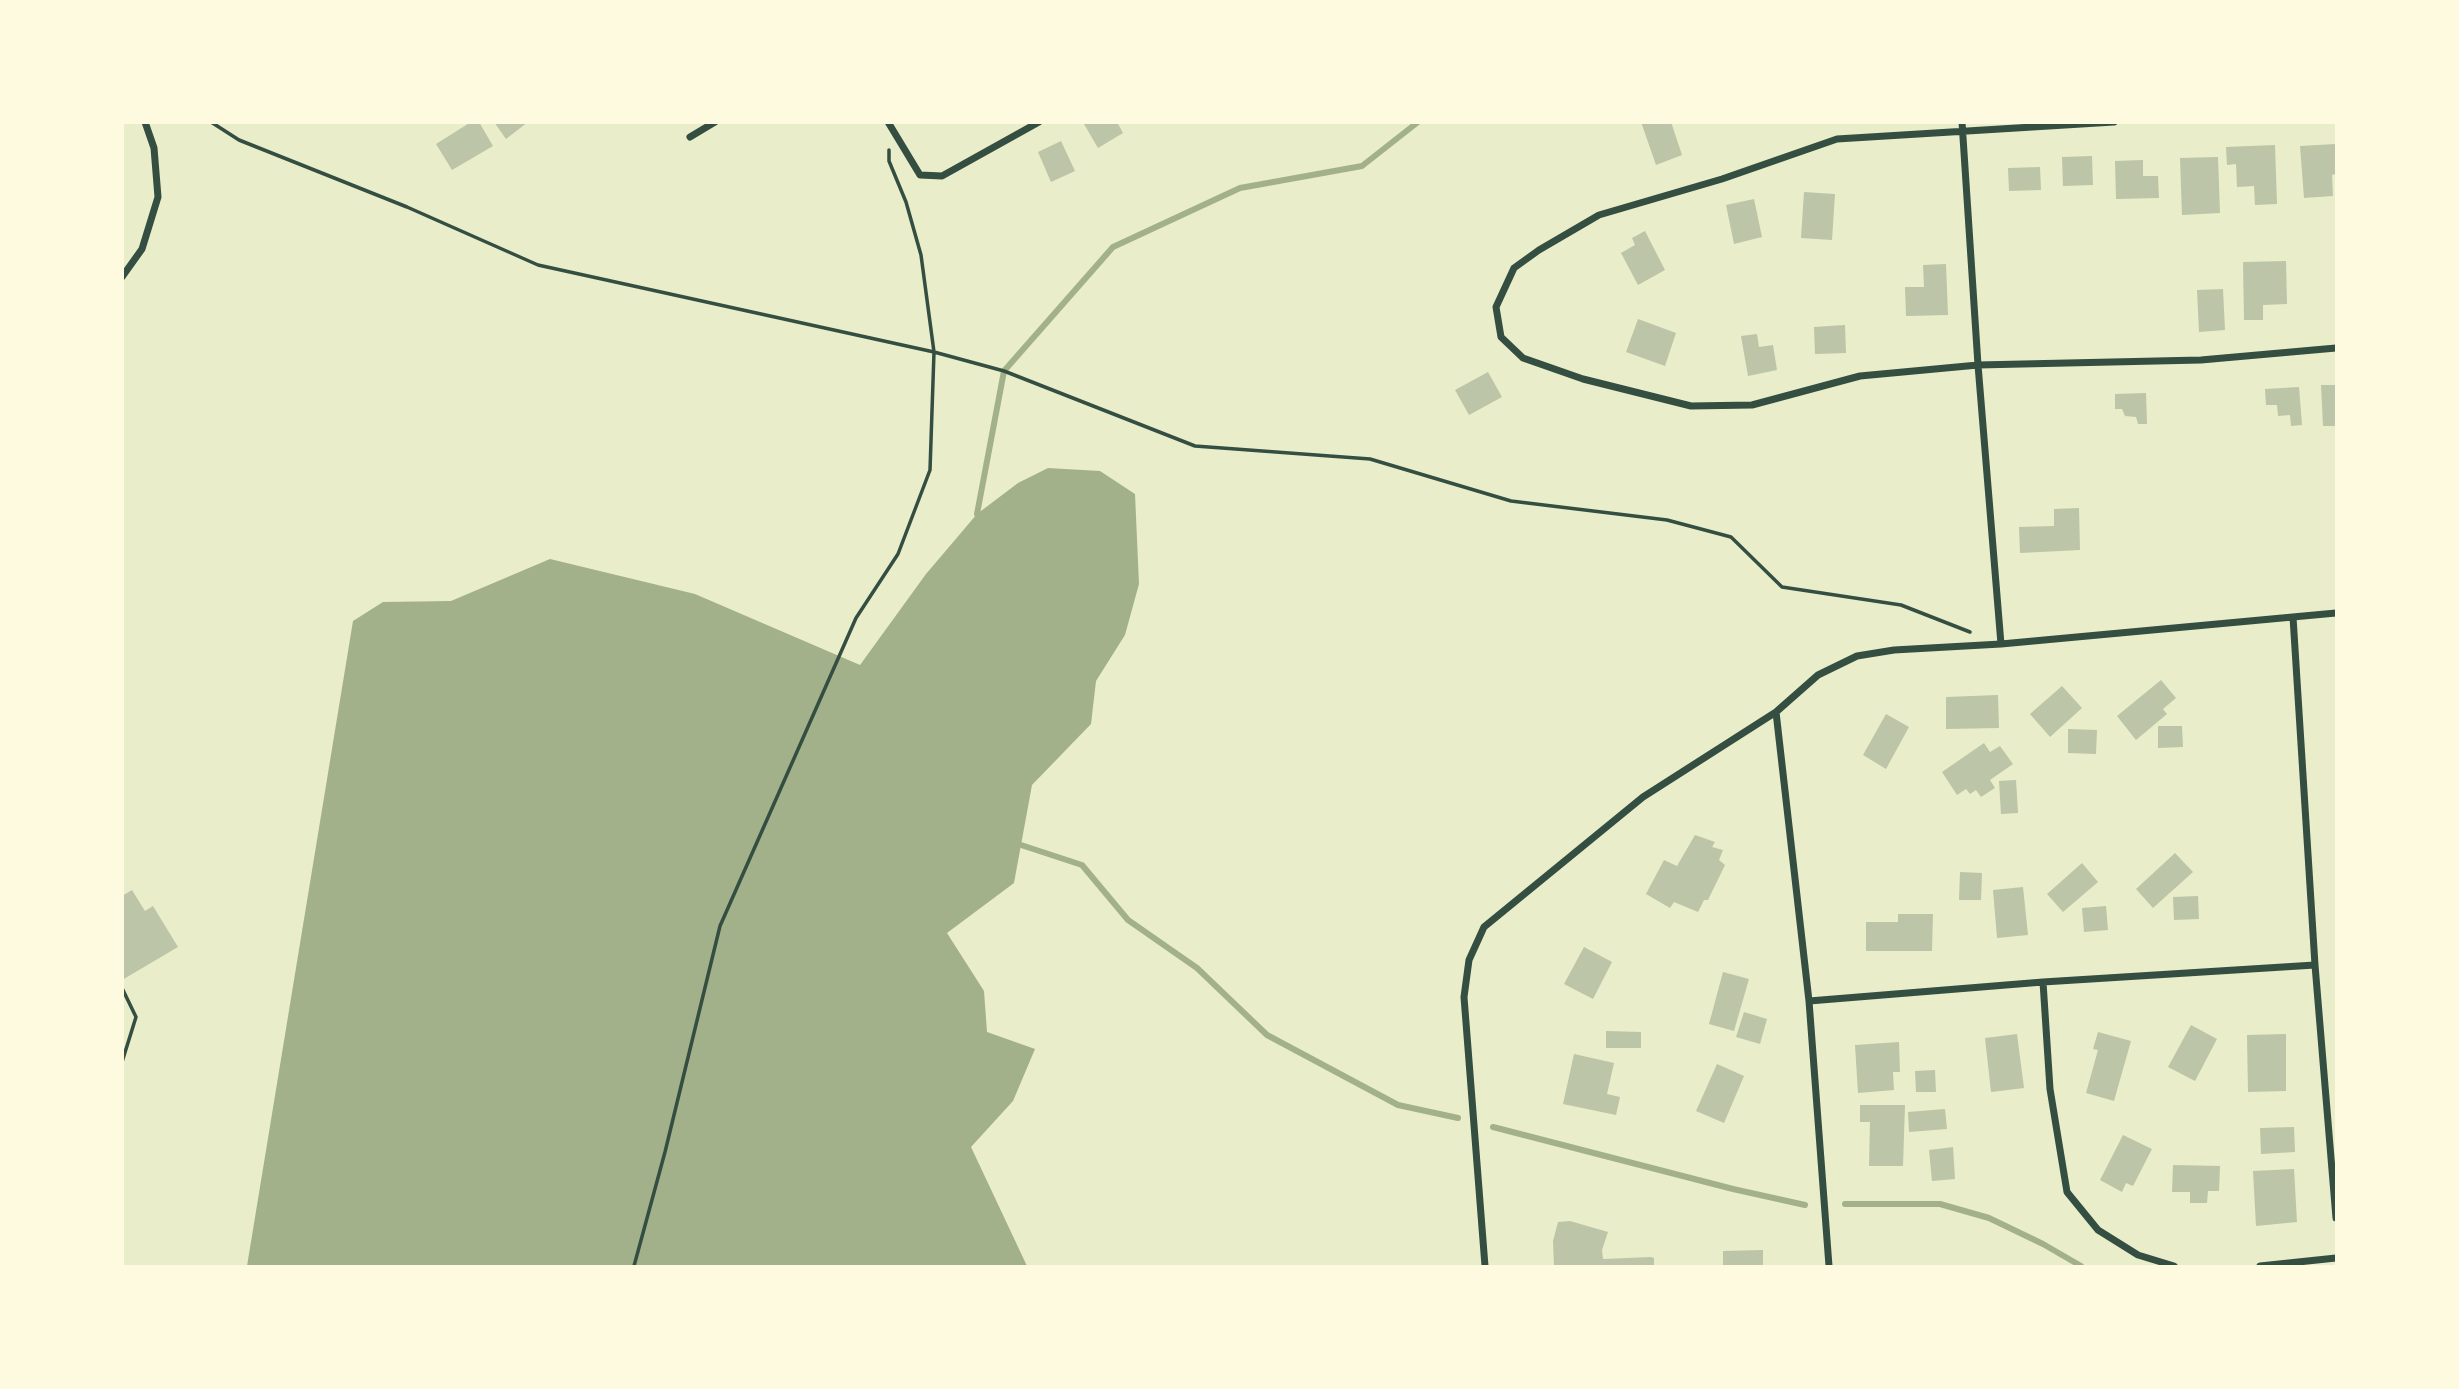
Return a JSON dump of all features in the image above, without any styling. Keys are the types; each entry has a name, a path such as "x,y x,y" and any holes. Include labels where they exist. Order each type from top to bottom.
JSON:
{"street":[{"path":"122,277 142,249 158,197 154,148 145,122"},
{"path":"690,137 715,122"},
{"path":"889,124 920,175 942,176 1039,122"},
{"path":"1962,122 1978,365 2001,644"},
{"path":"2114,122 1837,139 1722,179 1599,215 1514,268 1496,307 1501,337 1523,358 1583,379 1691,407 1752,405 1860,376 1978,365 2201,360 2336,348"},
{"path":"1485,1266 1464,997 1469,960 1484,927 1643,797 1776,712 1818,675 1857,656 1894,650 2001,644 2336,613"},
{"path":"2293,617 2315,965 2336,1217"},
{"path":"1776,712 1809,1001 1829,1266"},
{"path":"1809,1001 2043,982 2315,965"},
{"path":"2043,982 2050,1089 2067,1192 2098,1230 2138,1255 2174,1266"},
{"path":"2260,1266 2336,1258"}],"path":[{"path":"211,122 239,140 407,207 538,265 934,352 1004,371 1195,446 1370,459 1511,501 1667,520 1731,537 1782,587 1901,605 1976,635"},
{"path":"634,1266 720,926 856,618 898,554 930,470 934,352 920,256 906,202 889,161 889,124"},
{"path":"122,988 136,1017 122,1062"}],"shaded area":[{"path":"1048,468 1100,471 1135,494 1139,584 1125,635 1096,681 1091,724 1032,785 1014,883 947,933 984,991 987,1032 1035,1049 1013,1101 971,1147 1027,1266 247,1266 353,621 383,602 451,601 550,559 695,594 860,665 926,574 977,514 1018,483"}],"building":[{"path":"471,122 479,122 493,146 452,170 436,144"},
{"path":"494,122 528,122 506,139"},
{"path":"1117,122 1123,133 1098,148 1084,124"},
{"path":"1641,122 1671,122 1682,155 1656,165"},
{"path":"1061,141 1075,171 1051,182 1038,152"},
{"path":"2336,144 2336,174 2332,175 2333,196 2304,198 2300,146"},
{"path":"2275,145 2277,204 2255,205 2254,186 2237,187 2236,164 2227,165 2226,147"},
{"path":"2092,156 2093,185 2063,186 2062,157"},
{"path":"2218,157 2220,213 2182,215 2180,158"},
{"path":"2143,160 2143,176 2158,176 2159,198 2116,199 2115,161"},
{"path":"2040,167 2041,190 2009,191 2008,168"},
{"path":"1804,192 1835,194 1832,240 1801,238"},
{"path":"1754,199 1762,237 1734,244 1726,205"},
{"path":"1645,231 1665,270 1638,285 1621,253 1635,245 1632,238"},
{"path":"2286,261 2287,304 2263,305 2263,320 2244,320 2243,262"},
{"path":"1946,264 1948,315 1906,316 1905,287 1924,287 1923,265"},
{"path":"2223,289 2225,330 2199,332 2197,290"},
{"path":"1638,319 1676,333 1665,366 1626,352"},
{"path":"1845,325 1846,353 1815,354 1814,327"},
{"path":"1757,334 1759,347 1773,345 1777,370 1748,376 1741,336"},
{"path":"1488,372 1502,397 1469,415 1455,390"},
{"path":"2321,385 2336,385 2336,426 2323,426"},
{"path":"2299,387 2302,425 2291,426 2290,415 2278,416 2277,405 2266,405 2265,389"},
{"path":"2146,393 2147,424 2138,424 2136,417 2125,416 2122,409 2115,409 2115,394"},
{"path":"2079,508 2080,550 2020,553 2019,527 2054,526 2054,509"},
{"path":"2161,680 2176,698 2163,709 2167,714 2136,740 2117,716"},
{"path":"2062,686 2082,708 2050,737 2030,714"},
{"path":"1998,695 1999,728 1946,729 1946,697"},
{"path":"1886,714 1909,727 1886,769 1863,755"},
{"path":"2158,726 2182,726 2183,747 2158,748"},
{"path":"2068,729 2097,730 2096,754 2068,753"},
{"path":"1984,743 1990,752 2000,746 2013,764 1990,780 1995,788 1981,797 1976,790 1970,794 1966,789 1957,795 1942,772"},
{"path":"2016,780 2018,813 2001,814 1999,781"},
{"path":"1695,835 1715,842 1712,847 1723,850 1719,860 1725,865 1708,900 1704,900 1698,912 1674,902 1670,908 1646,894 1664,860 1677,866"},
{"path":"2175,853 2193,872 2153,908 2136,889"},
{"path":"2082,863 2098,882 2063,912 2047,894"},
{"path":"1960,872 1982,873 1981,900 1959,900"},
{"path":"2023,887 2028,935 1997,938 1993,890"},
{"path":"132,890 145,911 153,906 178,947 122,980 122,896"},
{"path":"2198,896 2199,919 2174,920 2173,897"},
{"path":"2106,906 2108,930 2084,932 2082,908"},
{"path":"1898,914 1933,914 1932,951 1866,951 1866,922 1898,922"},
{"path":"1584,947 1612,962 1593,999 1564,984"},
{"path":"1723,972 1749,979 1734,1031 1709,1024"},
{"path":"1744,1012 1767,1019 1760,1044 1736,1037"},
{"path":"2191,1025 2217,1039 2195,1081 2168,1067"},
{"path":"1606,1031 1641,1032 1641,1048 1606,1048"},
{"path":"2098,1032 2131,1041 2114,1101 2086,1093 2098,1050 2093,1049"},
{"path":"2017,1034 2024,1088 1991,1092 1985,1038"},
{"path":"2286,1034 2286,1091 2248,1092 2247,1035"},
{"path":"1899,1042 1900,1072 1893,1072 1894,1090 1858,1093 1855,1045"},
{"path":"1574,1054 1614,1063 1607,1094 1620,1097 1616,1115 1563,1104"},
{"path":"1717,1064 1744,1076 1724,1123 1696,1111"},
{"path":"1935,1070 1936,1092 1916,1092 1915,1071"},
{"path":"1860,1105 1905,1105 1903,1166 1869,1166 1870,1122 1860,1122"},
{"path":"1945,1109 1947,1129 1909,1132 1908,1112"},
{"path":"2294,1127 2295,1152 2261,1154 2260,1128"},
{"path":"2123,1135 2152,1149 2133,1186 2126,1183 2122,1192 2100,1180"},
{"path":"1953,1147 1955,1179 1932,1181 1929,1150"},
{"path":"2173,1165 2220,1166 2219,1191 2208,1191 2207,1203 2190,1203 2190,1192 2172,1192"},
{"path":"2294,1169 2297,1222 2256,1226 2253,1171"},
{"path":"1570,1221 1608,1232 1602,1250 1603,1259 1651,1257 1654,1258 1654,1266 1554,1266 1553,1241 1558,1222"},
{"path":"1763,1250 1763,1266 1723,1266 1723,1251"}],"waterway":[{"path":"977,514 1004,371 1113,247 1240,188 1362,166 1418,122"},
{"path":"1021,845 1082,865 1128,920 1197,968 1267,1035 1398,1105 1458,1118"},
{"path":"1493,1127 1805,1205"},
{"path":"1845,1204 1940,1204 1989,1218 2081,1266"}]}
